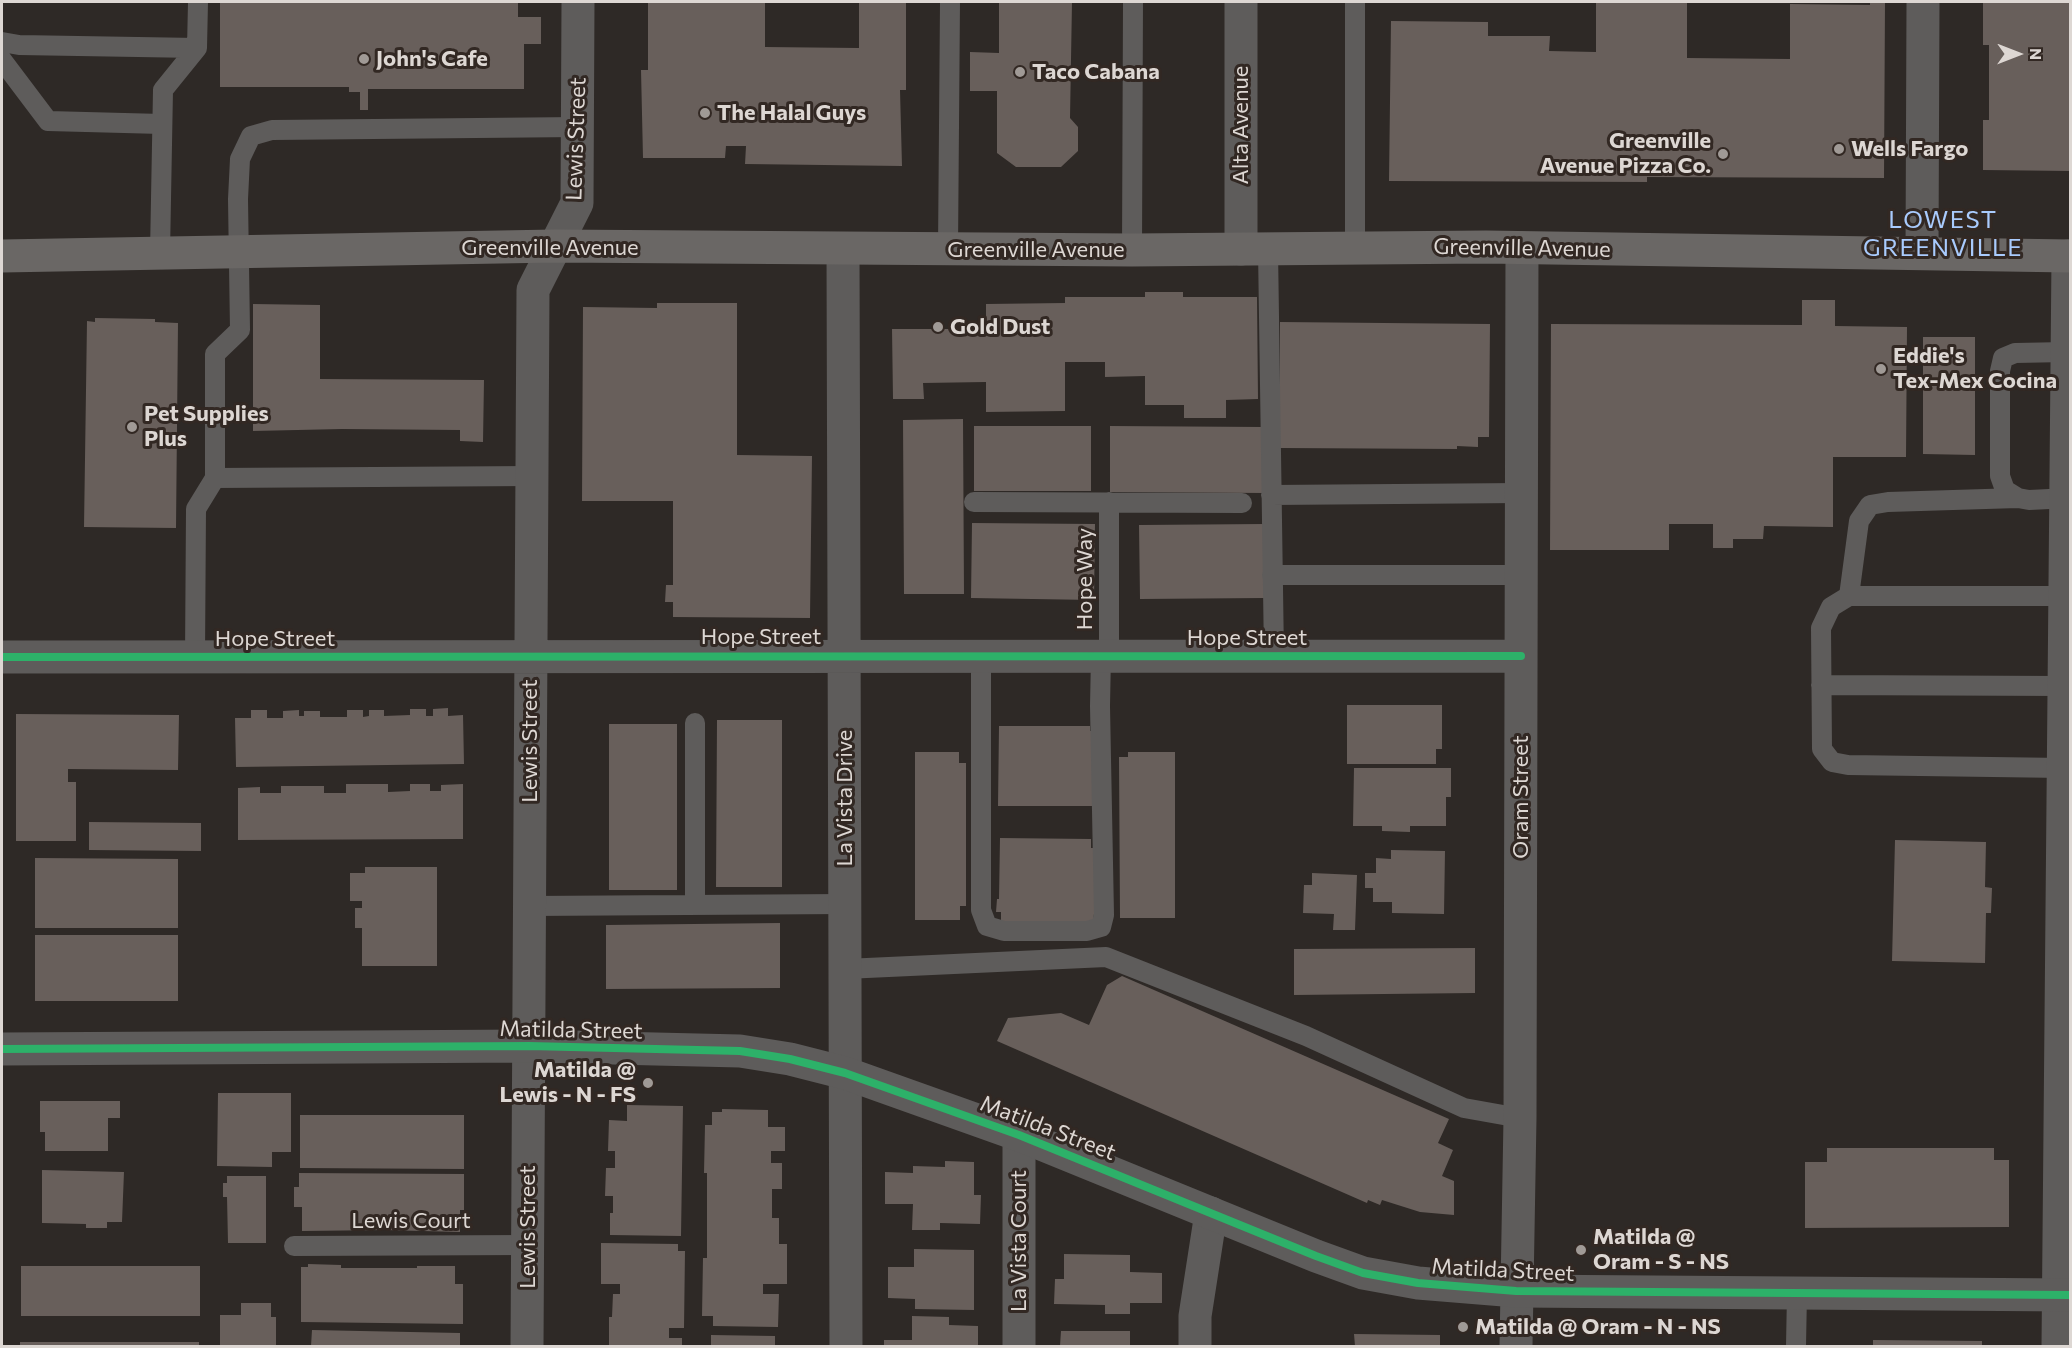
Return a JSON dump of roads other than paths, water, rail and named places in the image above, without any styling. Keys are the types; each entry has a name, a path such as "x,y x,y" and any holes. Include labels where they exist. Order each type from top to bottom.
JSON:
{"main road":[{"name":"Greenville Avenue","path":"2,256 555,246 1132,250 1355,247 1522,248 2069,256"}],"street":[{"name":"Lewis Street","path":"527,1347 532,290 578,203 578,2"},
{"name":"Alta Avenue","path":"1241,2 1254,249"},
{"path":"1922,253 1923,2"},
{"name":"Oram Street","path":"1516,1347 1520,1118 1522,248"},
{"name":"La Vista Drive","path":"843,249 846,1347"},
{"path":"2058,1347 2064,1295 2064,686 2067,593 2066,352 2069,256"},
{"name":"Hope Street","path":"2,657 1521,656"},
{"name":"Matilda Street","path":"2,1049 529,1046 740,1051 790,1059 845,1073 1019,1135 1316,1256 1364,1273 1418,1283 1516,1291 2064,1295"},
{"name":"La Vista Court","path":"1019,1135 1019,1347"},
{"path":"1195,1347 1195,1316 1211,1213"}],"lane":[{"path":"160,253 164,90 197,48 198,2"},
{"path":"948,249 950,2"},
{"path":"1132,250 1133,2"},
{"path":"1355,2 1355,247"},
{"path":"2,42 19,45 197,48"},
{"path":"2,60 48,121 162,124"},
{"path":"195,657 196,509 215,478 215,354 240,330 238,199 240,159 251,136 272,130 579,127"},
{"path":"1254,249 1271,495 1274,656"},
{"path":"2018,498 2005,490 2000,476 2000,370 2003,358 2014,354 2066,352"},
{"path":"215,478 532,476"},
{"path":"1271,495 1521,493"},
{"path":"1849,597 1859,521 1870,505 1888,501 2068,498"},
{"name":"Hope Way","path":"974,501 1242,503"},
{"name":"Hope Way","path":"981,655 981,910 987,926 1004,931 1087,931 1101,927 1104,915 1100,706 1105,655 1109,502"},
{"path":"1272,575 1521,575"},
{"path":"2064,768 1848,765 1832,762 1822,749 1821,628 1831,607 1849,597 2067,593"},
{"path":"1821,685 2064,686"},
{"path":"694,905 695,723"},
{"path":"529,906 845,904"},
{"path":"845,969 1106,957 1306,1036 1464,1108 1520,1118"},
{"name":"Lewis Court","path":"294,1246 528,1245"},
{"path":"1796,1347 1797,1293"}],"place":[{"name":"John's Cafe","path":"364,59"},
{"name":"Taco Cabana","path":"1020,72"},
{"name":"The Halal Guys","path":"705,113"},
{"name":"Wells Fargo","path":"1839,149"},
{"name":"Greenville Avenue Pizza Co.","path":"1723,154"},
{"name":"Gold Dust","path":"938,327"},
{"name":"Eddie's Tex-Mex Cocina","path":"1881,369"},
{"name":"Pet Supplies Plus","path":"132,427"},
{"name":"Matilda @ Lewis - N - FS","path":"648,1083"},
{"name":"Matilda @ Oram - S - NS","path":"1581,1250"},
{"name":"Matilda @ Oram - N - NS","path":"1463,1327"}],"district":[{"name":"LOWEST GREENVILLE","path":"1943,234"}]}
